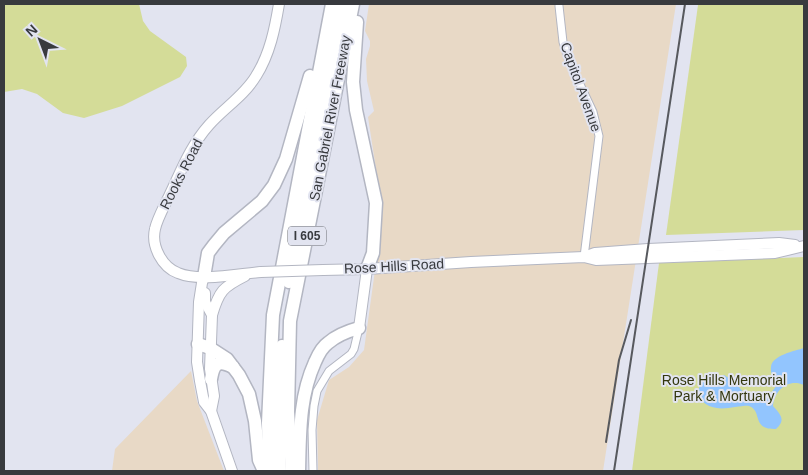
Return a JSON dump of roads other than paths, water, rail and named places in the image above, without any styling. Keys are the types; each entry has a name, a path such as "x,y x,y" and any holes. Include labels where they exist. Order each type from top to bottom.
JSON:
{"highway":[{"path":"204,277 208,253 214,245 224,233 262,201 274,185 286,159 332,4"},
{"name":"San Gabriel River Freeway","path":"269,471 268,423 273,315 332,4"},
{"path":"313,102 323,88 339,4"},
{"path":"278,471 278,407 286,304 295,247 344,4"},
{"name":"San Gabriel River Freeway","path":"292,471 288,412 290,321 353,4"},
{"path":"359,4 354,45 353,82 356,110 376,203 373,253 367,269"},
{"path":"299,471 302,403 309,375 326,344 340,335 359,328"},
{"path":"204,346 228,359 249,394 255,421 259,460 264,471"},
{"path":"211,379 215,366 225,363 233,367"},
{"path":"268,423 274,435 278,471"}],"main road":[{"name":"Rooks Road","path":"204,277 176,273 164,262 156,250 155,228 196,142 209,125 241,95 256,76 268,53 280,4"},
{"name":"Rose Hills Road","path":"204,277 261,272 367,269 584,257 596,260 775,253 803,246"},
{"path":"359,328 367,269"},
{"path":"232,471 211,411 204,402 197,362 204,346 217,297 225,287 249,273"},
{"path":"204,277 205,302 212,315"},
{"path":"204,277 199,302 204,346 214,396 211,411"}],"street":[{"name":"Capitol Avenue","path":"559,6 563,42 569,61 593,112 599,136 584,257"},
{"path":"313,471 312,430 317,390 329,371 351,354 359,328"}],"water":[{"path":"804,348 804,385 798,383 788,384 779,390 773,406 782,420 776,429 763,427 756,412 749,406 711,407 702,401 700,397 699,387 706,378 713,379 724,375 749,396 760,397 768,394 776,386 771,372 772,363 775,359"}],"railway":[{"path":"614,471 685,4"},
{"path":"606,442 619,360 631,320"}],"park label":[{"name":"Rose Hills Memorial Park & Mortuary","path":"724,388"}]}
